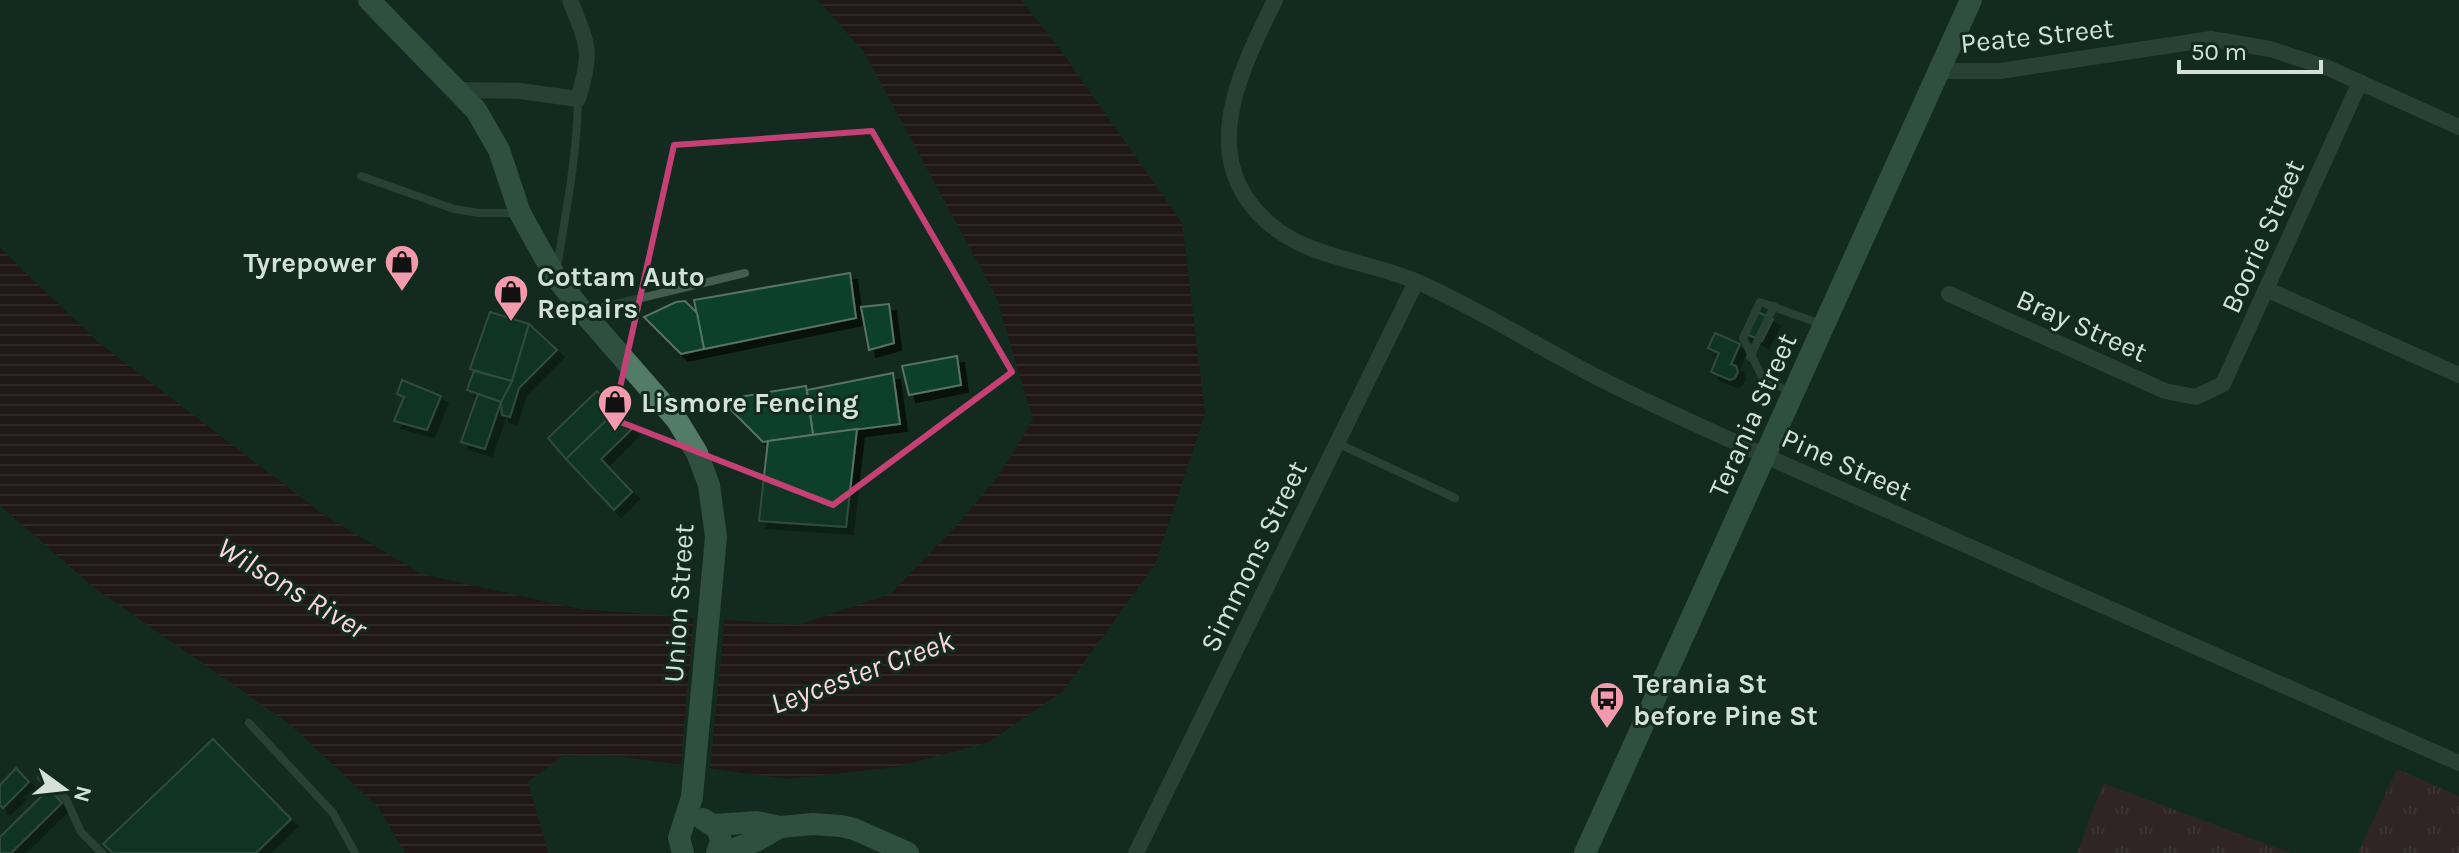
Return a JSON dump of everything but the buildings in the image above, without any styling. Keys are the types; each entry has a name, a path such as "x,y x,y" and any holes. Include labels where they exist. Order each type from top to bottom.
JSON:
{"main road":[{"name":"Union Street","path":"369,0 476,110 494,140 520,213 555,276 677,420 697,453 709,485 716,537 692,797 678,843"},
{"name":"Terania Street","path":"1585,853 1971,0"},
{"path":"692,797 721,841 720,853 756,841 780,827"},
{"path":"678,843 691,821 757,822 780,827 813,824 854,829 908,853"}],"street":[{"path":"457,90 520,91 578,99 588,65 586,43 570,0"},
{"name":"Pine Street","path":"1275,0 1244,65 1234,99 1230,137 1234,171 1245,197 1266,222 1295,244 1416,282 1622,390 2459,763"},
{"name":"Peate Street","path":"1940,71 2000,71 2211,39 2270,49 2328,68 2459,127"},
{"name":"Boorie Street","path":"2196,397 2223,384 2360,82"},
{"name":"Simmons Street","path":"1136,853 1416,282"},
{"path":"2266,289 2459,375"},
{"name":"Bray Street","path":"1949,294 2165,391 2196,397"}],"lane":[{"path":"555,276 572,185 578,99"},
{"path":"361,176 454,209 479,213 520,213"},
{"path":"583,312 745,273"},
{"path":"1795,394 1762,377 1743,338 1760,302 1826,326"},
{"path":"1750,357 1774,306"},
{"path":"1337,443 1455,498"},
{"path":"249,723 333,813 355,853"},
{"path":"41,778 66,799 81,832 102,853"}],"highlighted area":[{"path":"872,131 1012,372 833,505 613,419 674,145"}],"green space":[{"path":"2397,769 2459,796 2459,853 2358,853"},
{"path":"2103,783 2291,853 2077,853"}],"water":[{"path":"818,0 1021,0 1059,48 1182,223 1205,414 1155,564 1063,691 989,742 896,767 789,779 624,757 564,755 528,782 548,853 405,853 378,807 291,725 92,586 0,505 0,248 98,342 324,515 421,574 580,609 798,625 890,594 959,523 1000,474 1033,420 996,296 864,52"}],"pier":[{"path":"694,613 725,615 710,772 680,769"}],"place":[{"name":"Tyrepower","path":"402,293"},
{"name":"Cottam Auto Repairs","path":"511,323"},
{"name":"Lismore Fencing","path":"615,433"},
{"name":"Terania St before Pine St","path":"1607,730"}],"water label":[{"name":"Wilsons River","path":"292,588"},
{"name":"Leycester Creek","path":"862,672"}]}
